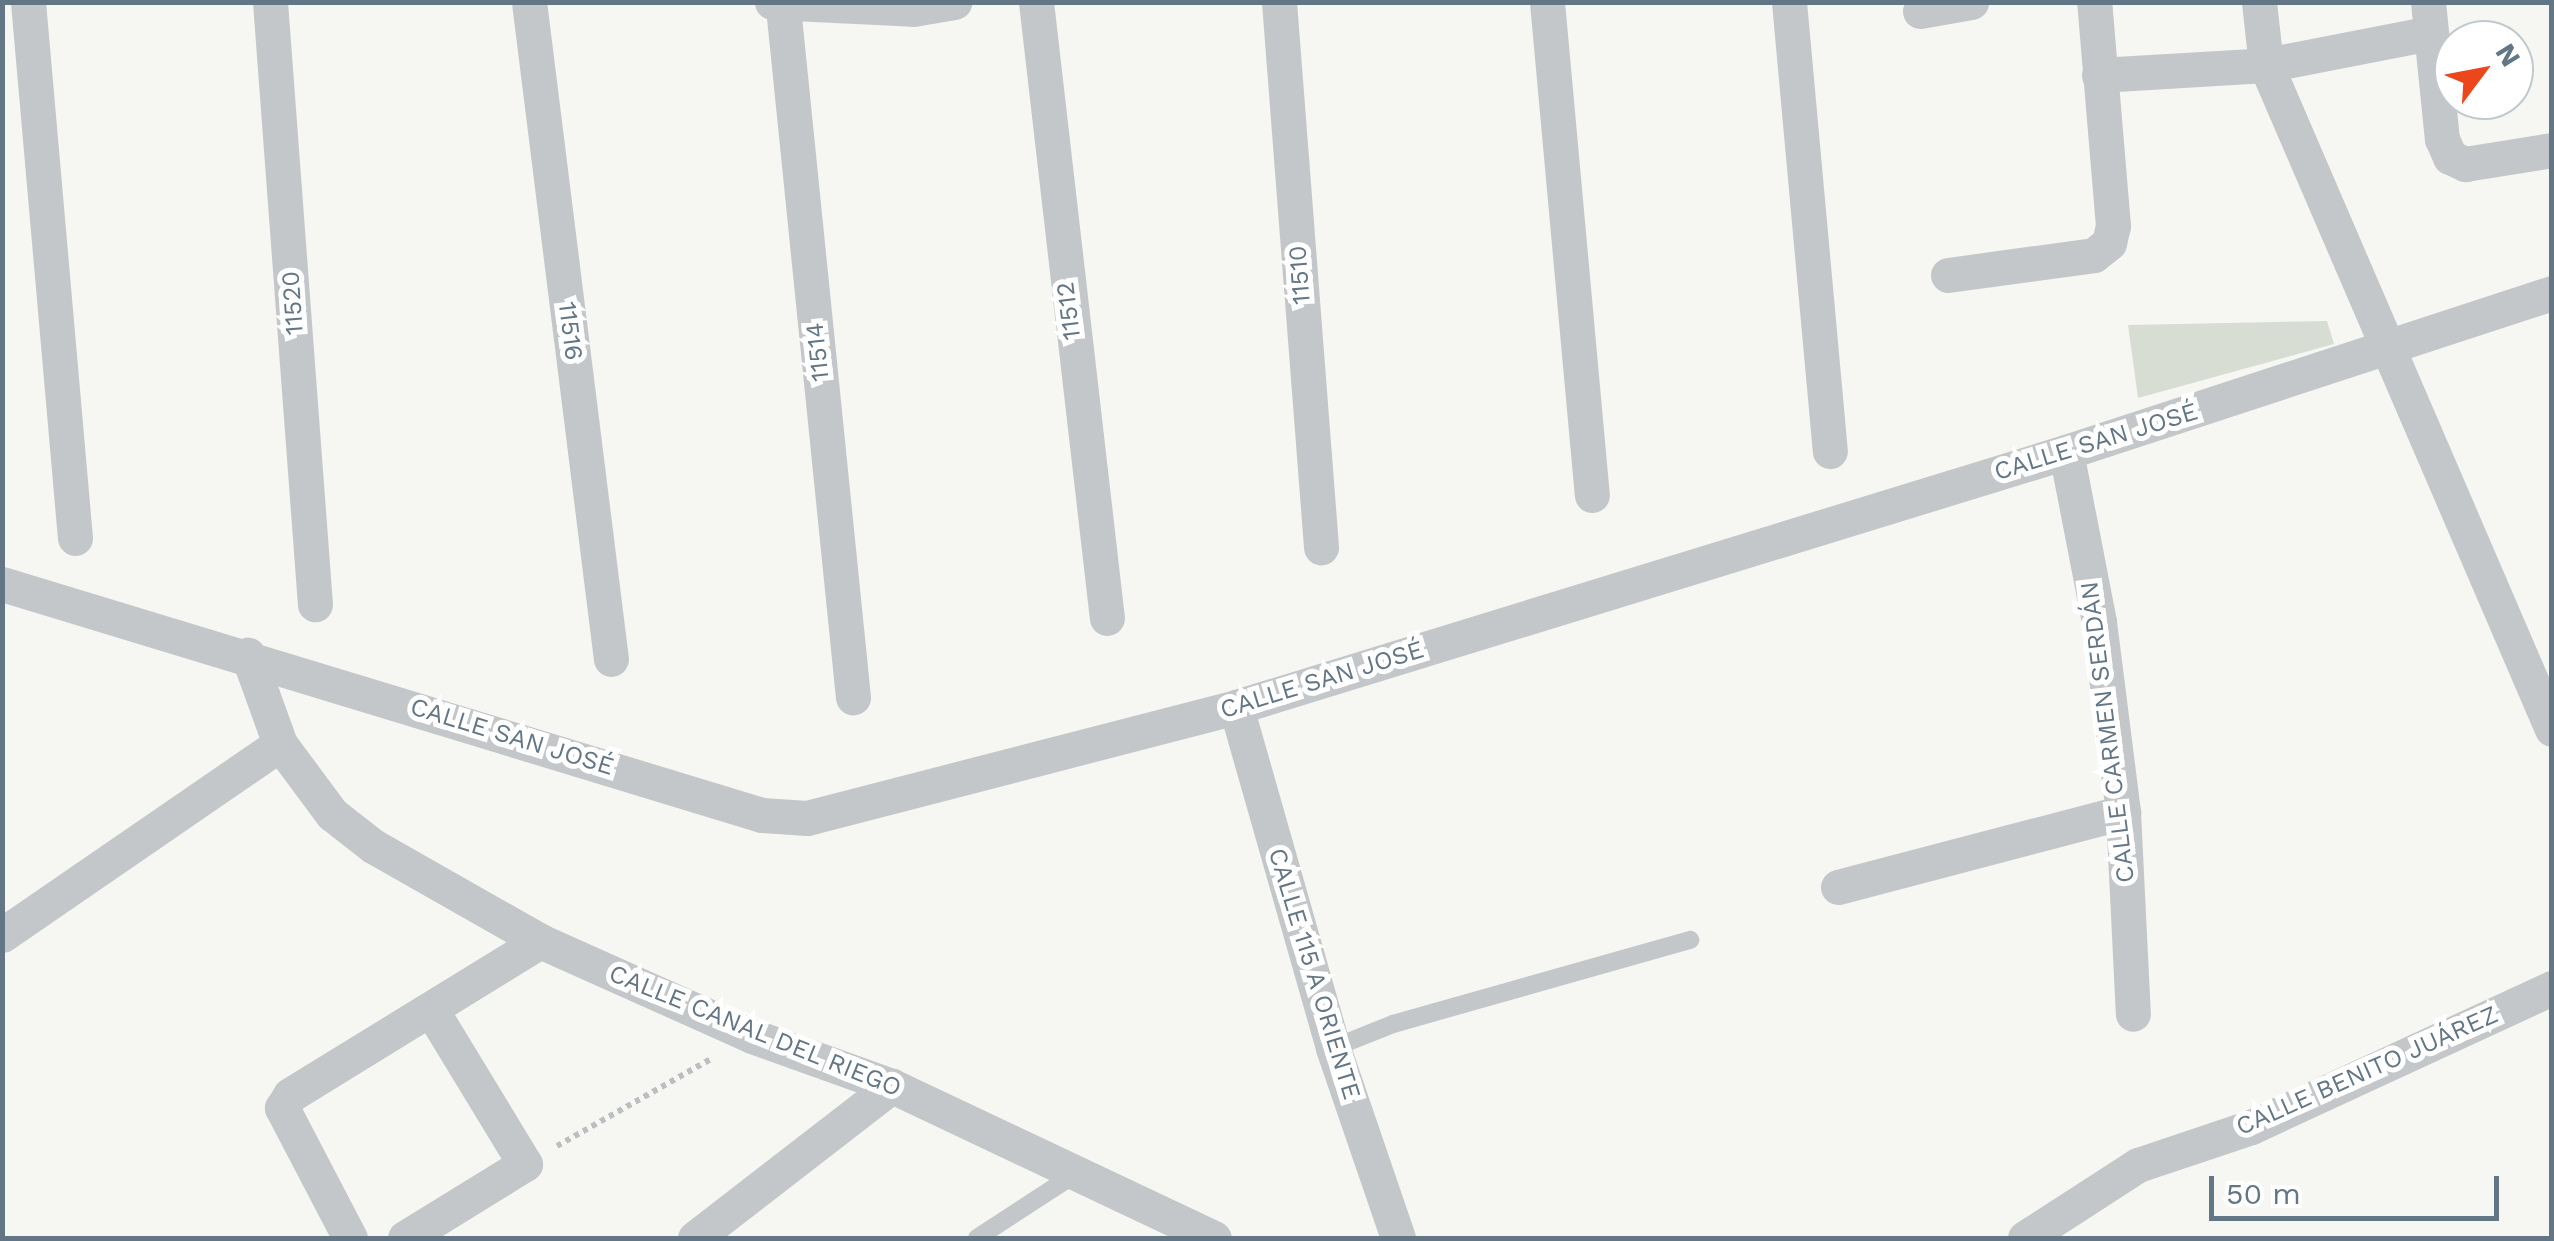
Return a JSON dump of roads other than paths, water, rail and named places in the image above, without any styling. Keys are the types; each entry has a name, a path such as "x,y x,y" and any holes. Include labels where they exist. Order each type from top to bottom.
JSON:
{"street":[{"path":"28,2 74,538"},
{"name":"11520","path":"270,2 315,604"},
{"name":"11516","path":"529,2 610,659"},
{"path":"777,5 913,9 954,2"},
{"name":"11512","path":"1036,2 1107,618"},
{"name":"11510","path":"1279,2 1322,547"},
{"path":"1547,2 1592,495"},
{"path":"1789,2 1830,452"},
{"path":"1920,10 1972,2"},
{"path":"1948,275 2094,254 2109,243 2113,226 2094,2"},
{"path":"2259,2 2266,65 2552,730"},
{"name":"11514","path":"777,5 853,697"},
{"path":"2099,75 2266,65 2429,18 2450,157 2465,164 2552,150"},
{"name":"CALLE SAN JOSÉ","path":"2,584 788,820 1236,706 2066,452 2388,350 2552,293"},
{"name":"CALLE CARMEN SERDÁN","path":"2066,452 2099,622 2123,812 2133,1014"},
{"path":"2,936 280,744 248,656"},
{"name":"CALLE 115 A ORIENTE","path":"1236,706 1333,1048 1398,1238"},
{"name":"CALLE CANAL DEL RIEGO","path":"280,744 332,814 373,846 540,942 752,1036 892,1086 1214,1238"},
{"path":"1838,887 2123,812"},
{"path":"350,1238 282,1108 290,1095 540,942"},
{"name":"CALLE BENITO JUÁREZ","path":"2025,1238 2138,1165 2251,1126 2552,988"},
{"path":"405,1238 525,1164 432,1011"},
{"path":"695,1238 892,1086"}],"lane":[{"path":"1333,1048 1393,1024 1690,940"},
{"path":"977,1238 1075,1174"}]}
